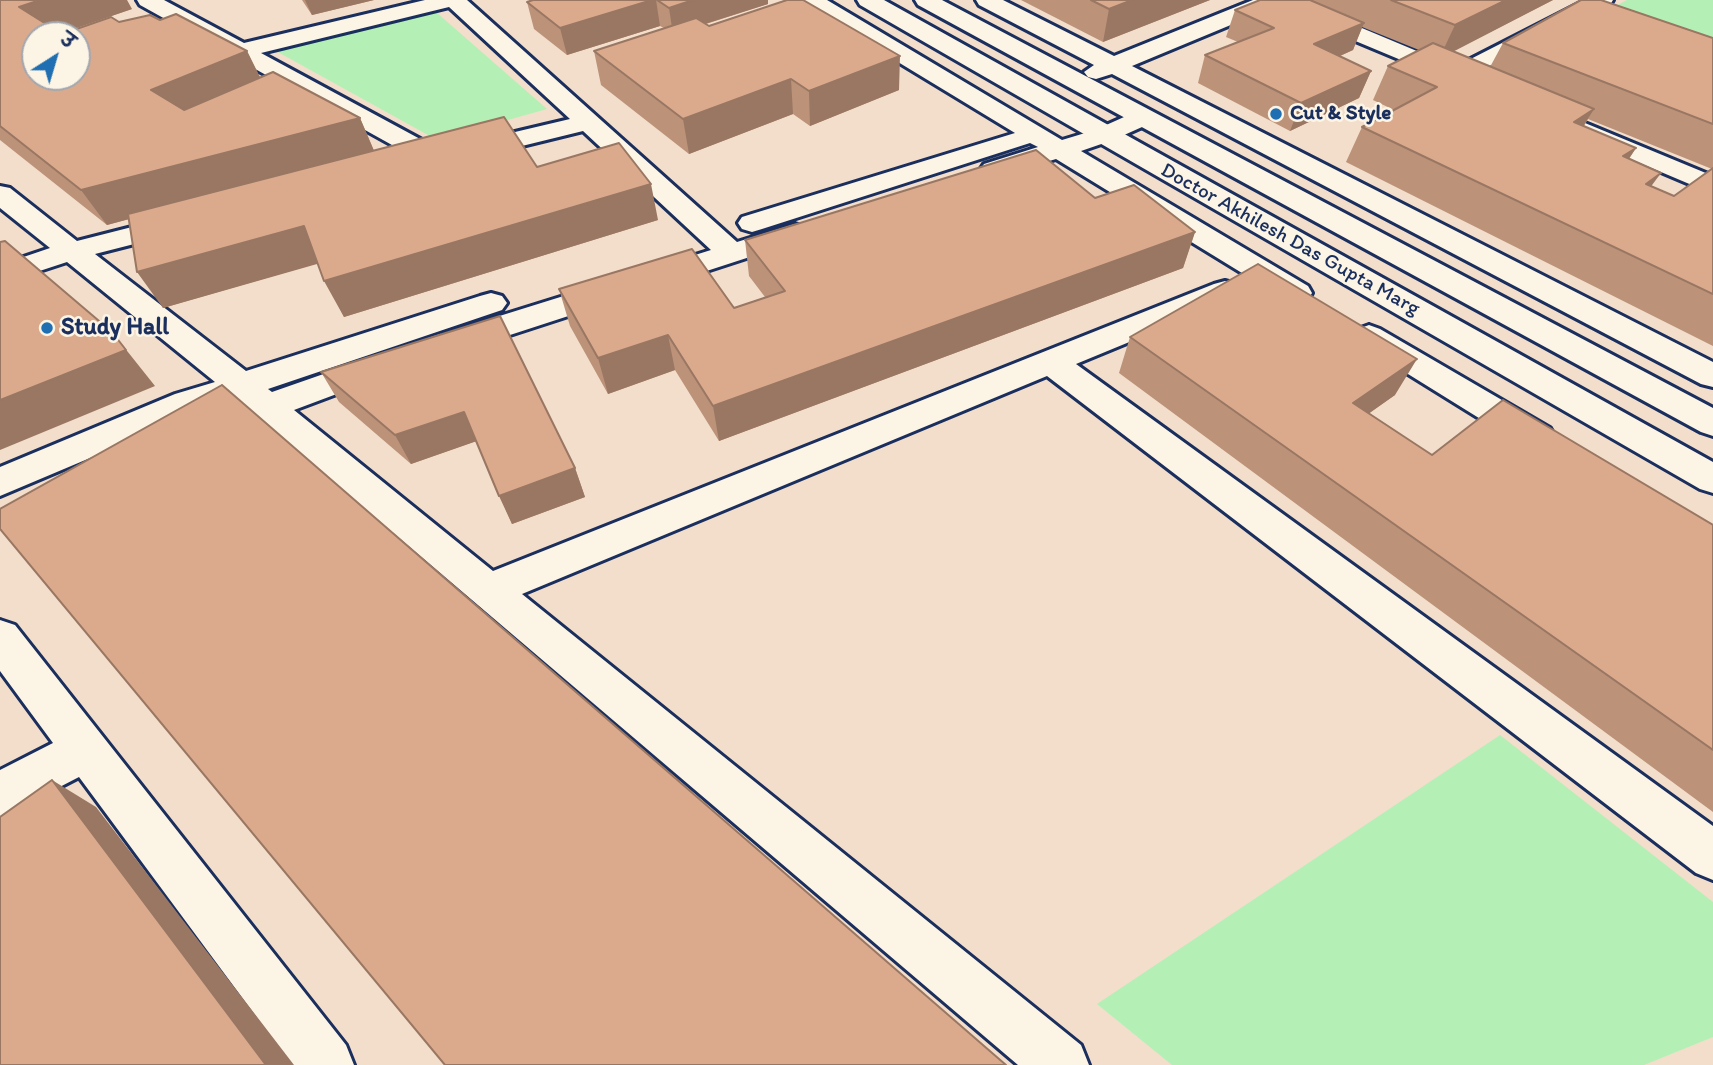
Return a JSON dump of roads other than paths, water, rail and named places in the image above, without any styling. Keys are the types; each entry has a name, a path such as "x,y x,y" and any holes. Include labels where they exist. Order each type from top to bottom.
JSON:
{"street":[{"path":"148,0 437,159"},
{"path":"241,51 453,0 722,244"},
{"path":"812,0 1561,451"},
{"name":"Doctor Akhilesh Das Gupta Marg","path":"868,0 1713,479"},
{"name":"Doctor Akhilesh Das Gupta Marg","path":"927,0 1713,423"},
{"path":"987,0 1713,376"},
{"path":"1075,81 1275,0 1481,87"},
{"path":"1456,76 1602,0"},
{"path":"1573,15 1598,24"},
{"path":"0,482 187,403 254,396 343,377 722,244 1092,128 1131,111"},
{"path":"1559,120 1713,186"},
{"path":"396,169 587,122"},
{"path":"0,194 254,396 1061,1065"},
{"path":"0,275 71,251 206,217"},
{"path":"488,590 1266,274"},
{"path":"1051,362 1713,856"},
{"path":"217,426 254,396"},
{"path":"0,638 326,1065"},
{"path":"0,795 84,750"}],"place":[{"name":"Cut & Style","path":"1276,114"},
{"name":"Study Hall","path":"47,328"}]}
